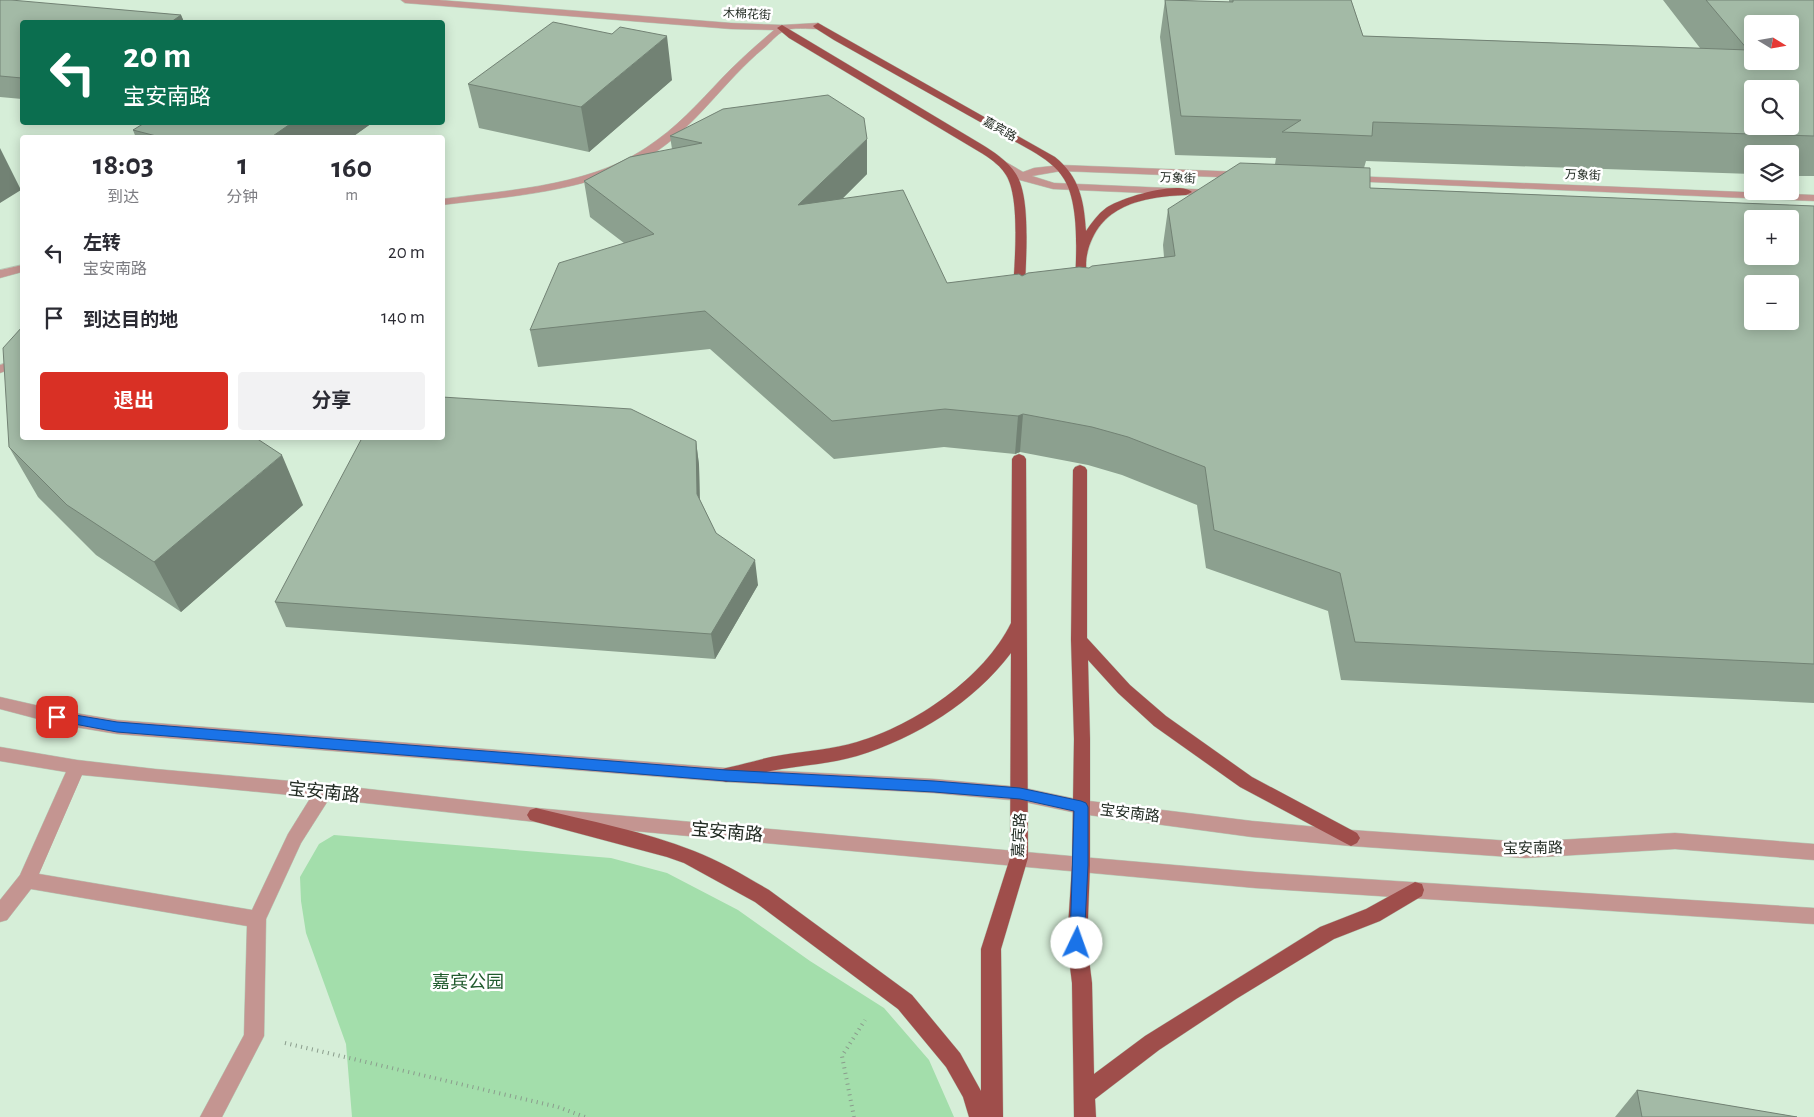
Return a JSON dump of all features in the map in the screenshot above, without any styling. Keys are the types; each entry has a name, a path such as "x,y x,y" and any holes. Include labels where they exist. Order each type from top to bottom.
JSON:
{"main road":[{"name":"嘉宾路","path":"818,26 1040,152 1062,168 1074,187 1078,206 1082,269 1081,300"},
{"name":"嘉宾路","path":"782,28 792,36 999,161"},
{"path":"1018,178 1019,307"},
{"path":"1082,269 1082,255 1092,229 1110,210 1138,197 1158,193 1186,192"},
{"name":"嘉宾路","path":"992,1117 991,949 1019,858 1019,459"},
{"path":"1080,470 1079,640 1082,739 1081,865 1077,943 1082,983 1085,1117"},
{"path":"726,775 782,762 807,760 857,749 879,741 922,720 966,689 992,664 1013,636 1020,618"},
{"path":"1079,640 1124,688 1160,721 1246,782 1352,838"},
{"path":"536,815 668,849 690,857 762,896 905,1002 953,1060 972,1093 980,1117"},
{"path":"1084,1094 1152,1043 1229,993 1327,933 1373,915 1415,890"}],"street":[{"name":"木棉花街","path":"405,0 731,26 782,28 818,26"},
{"path":"445,202 547,186 604,173 628,163 648,152 666,138 746,58 782,28"},
{"name":"万象街","path":"999,161 1018,178 1053,186 1226,193"},
{"name":"万象街","path":"1018,178 1034,171 1062,168 1252,175"},
{"name":"万象街","path":"1341,179 1814,198"},
{"path":"0,274 20,269"},
{"path":"0,369 20,362"},
{"name":"宝安南路","path":"0,703 57,717 117,727 726,775 924,786 1020,794 1081,807 1352,838 1525,850 1675,842 1814,852"},
{"name":"宝安南路","path":"0,754 77,767 155,776 324,791 536,815 1081,865 1255,880 1814,916"},
{"path":"0,914 28,880 77,767"},
{"path":"211,1117 254,1036 257,919 294,839 324,791"},
{"path":"28,880 257,919"}],"path":[{"path":"854,1117 842,1056 865,1020"},
{"path":"254,1036 558,1108 585,1117"}],"green space":[{"name":"嘉宾公园","path":"334,835 611,858 667,873 738,910 810,961 884,1008 929,1060 954,1117 352,1117 346,1044 306,933 301,901 300,877 319,844"}],"building":[{"path":"0,0 181,15 174,20 20,20 20,78 0,76"},
{"path":"1165,0 1233,2 1233,0 1351,0 1363,36 1744,50 1744,70 1799,70 1799,15 1744,15 1744,45 1706,0 1814,0 1814,136 1782,135 1799,135 1799,80 1744,80 1744,134 1373,122 1372,136 1282,132 1301,120 1181,116"},
{"path":"553,22 612,34 620,27 667,36 581,107 468,84"},
{"path":"828,95 864,118 867,139 798,205 903,190 947,283 1019,274 1022,276 1028,273 1079,267 1089,268 1092,266 1175,256 1168,209 1240,163 1370,168 1370,188 1814,206 1814,664 1355,642 1340,573 1214,530 1205,467 1128,437 1092,427 1023,414 1018,416 945,409 832,421 705,311 530,330 559,263 654,234 584,181 630,157 702,143 670,136 723,109"},
{"path":"141,125 289,125 274,135 152,135 133,130"},
{"path":"20,329 20,440 259,440 282,455 154,562 67,505 9,447 3,348"},
{"path":"445,397 631,409 696,441 697,494 716,533 755,560 711,634 275,602 361,440 445,440"},
{"path":"1637,1090 1797,1117 1642,1117"}],"route":[{"path":"57,717 117,727 726,775 934,786 1020,794 1081,807 1081,865 1077,943"}]}
